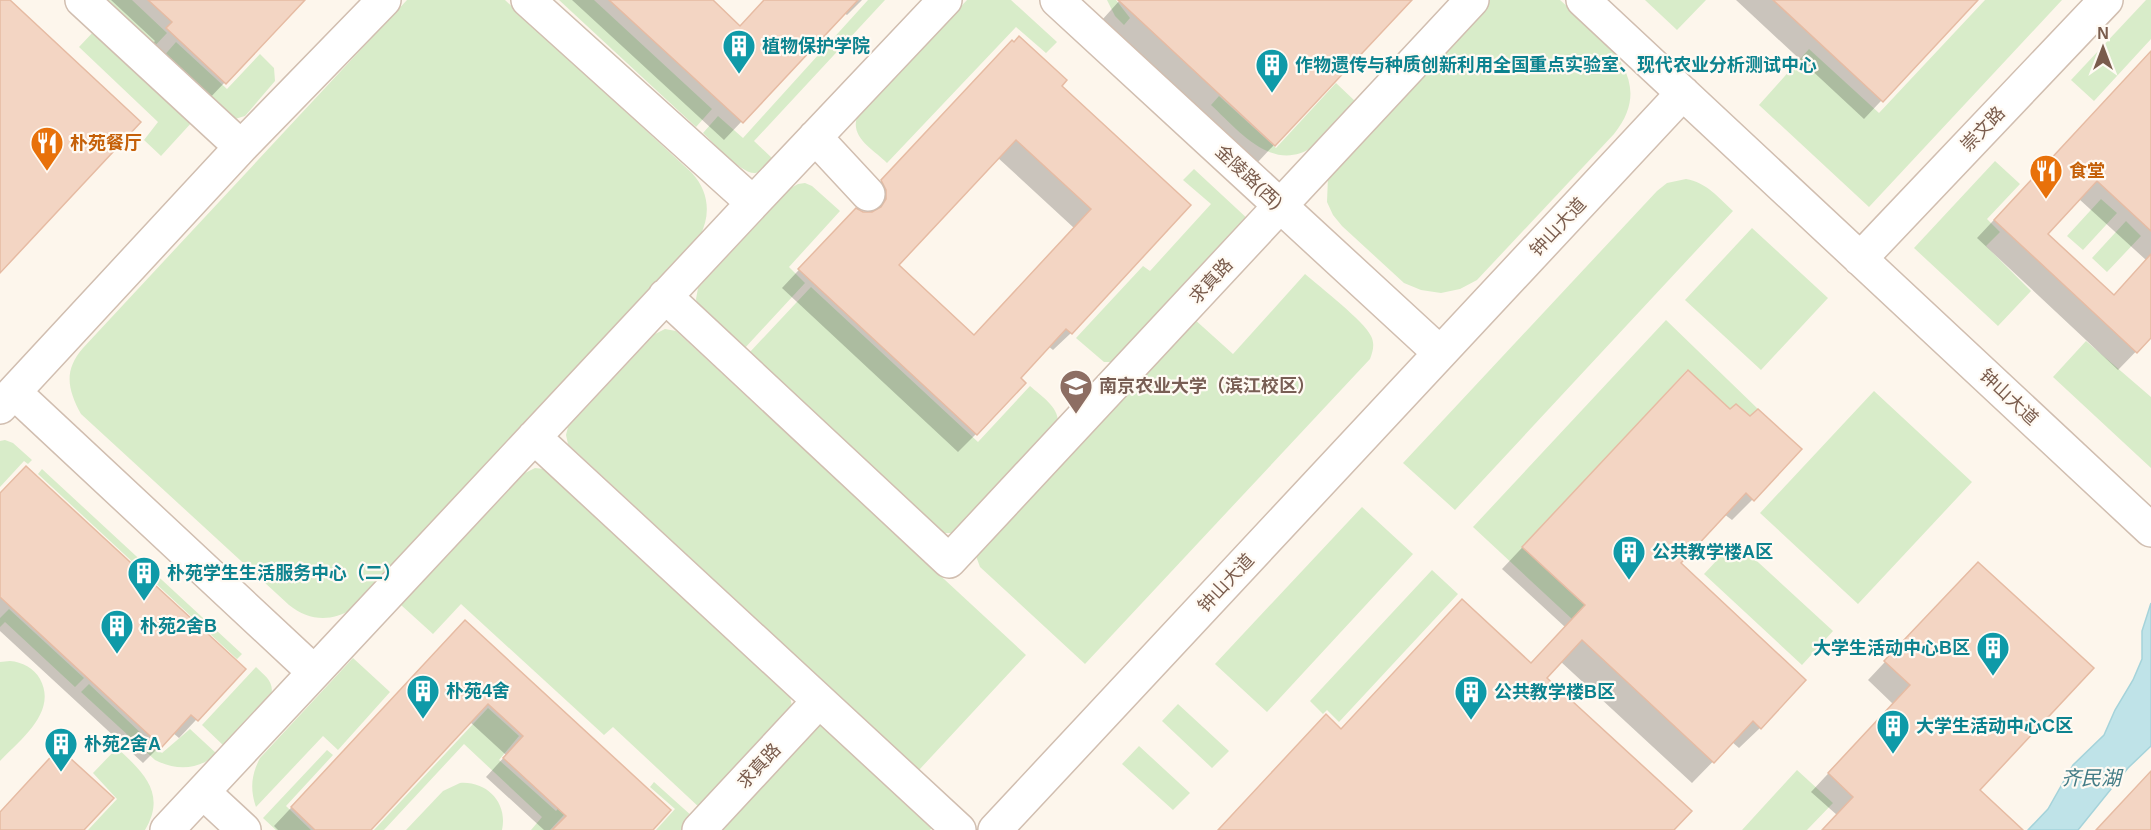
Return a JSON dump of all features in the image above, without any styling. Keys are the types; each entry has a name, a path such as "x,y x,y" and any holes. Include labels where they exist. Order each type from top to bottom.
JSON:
{"street":[{"path":"82,0 241,147"},
{"path":"315,672 4,400 241,147 384,0"},
{"path":"528,0 753,202"},
{"path":"167,830 753,202 945,0"},
{"name":"金陵路(西)","path":"1057,0 1440,353"},
{"name":"求真路","path":"665,296 949,561 1472,0"},
{"path":"1583,0 1683,93"},
{"name":"崇文路","path":"1860,259 2106,0"},
{"name":"钟山大道","path":"996,830 1683,93 2151,530"},
{"path":"815,137 868,194"},
{"path":"534,437 959,830"},
{"name":"求真路","path":"699,830 819,701"},
{"path":"203,792 244,830"}],"green space":[{"path":"99,0 132,0 167,33 152,49"},
{"path":"407,0 505,0 692,173 705,195 706,220 700,236 352,609 328,618 312,617 289,605 81,414 73,397 70,373 72,365 83,348"},
{"path":"559,0 594,0 712,109 696,127"},
{"path":"868,0 885,0 754,141 773,159 763,169 755,173 742,168 727,157 703,133 718,116 743,138"},
{"path":"967,0 1011,0 1057,42 1046,53 1016,27 887,163 860,137 857,131 857,117"},
{"path":"1107,0 1116,0 1130,18 1124,25 1115,16"},
{"path":"1486,0 1560,0 1606,43 1619,59 1627,76 1630,94 1626,113 1614,134 1477,280 1460,289 1441,293 1421,290 1404,283 1342,226 1333,215 1327,202 1328,177"},
{"path":"1645,0 1706,0 1677,30"},
{"path":"1985,0 2062,0 1869,207 1759,105 1809,49 1879,113"},
{"path":"2146,0 2151,0 2151,39 2094,101 2071,80"},
{"path":"95,30 193,121 161,156 144,140 158,122 79,47"},
{"path":"176,42 227,89 260,54 274,68 275,81 245,116 235,119 162,58"},
{"path":"1336,83 1356,102 1320,142 1299,154 1284,155 1257,146 1211,105 1219,96 1276,148"},
{"path":"1995,161 2020,184 1987,219 2000,232 1986,246 2031,291 1998,326 1914,248"},
{"path":"1194,169 1250,221 1115,362 1104,362 1076,338 1143,266 1150,271 1211,204 1183,180"},
{"path":"1686,179 1706,187 1733,211 1455,510 1403,463 1657,191 1667,183"},
{"path":"805,183 812,186 840,211 789,267 805,283 744,349 698,307 696,299 698,288 791,188"},
{"path":"2101,199 2117,213 2083,250 2067,236"},
{"path":"2126,221 2141,236 2107,272 2092,258"},
{"path":"1752,228 1828,298 1761,370 1685,300"},
{"path":"1305,274 1351,313 1367,330 1373,342 1370,359 1085,664 980,567 976,556 1193,318 1233,354"},
{"path":"811,287 978,442 1030,386 1056,412 1058,423 955,533 944,533 939,529 749,353"},
{"path":"1666,320 1758,409 1750,416 1736,404 1730,409 1687,370 1646,415 1688,455 1669,475 1626,436 1522,547 1585,605 1572,619 1473,527"},
{"path":"665,329 676,331 1026,655 919,770 568,444 566,435 568,427 655,334"},
{"path":"2086,341 2151,397 2151,468 2053,377"},
{"path":"1874,391 1972,482 1858,604 1760,513"},
{"path":"0,441 13,443 32,460 28,464 24,461 0,487"},
{"path":"535,468 548,472 790,696 792,707 701,809 613,727 604,735 461,604 433,634 401,605 525,473"},
{"path":"42,469 242,654 237,659 38,474"},
{"path":"1362,507 1413,554 1267,712 1215,664"},
{"path":"1735,541 1833,631 1802,665 1704,574"},
{"path":"1432,570 1458,594 1339,722 1327,710 1323,714 1310,701"},
{"path":"9,609 84,678 75,687 5,622 0,627 0,618"},
{"path":"353,658 390,692 338,750 323,736 256,807 252,782 260,758"},
{"path":"10,661 27,666 37,675 44,691 44,703 41,714 34,725 0,761 0,662"},
{"path":"256,667 270,683 271,696 225,747 202,725"},
{"path":"89,684 162,753 190,729 217,754 202,763 187,767 171,766 155,760 81,692"},
{"path":"1178,704 1229,751 1212,768 1162,721"},
{"path":"488,708 519,736 499,760 556,811 567,799 573,805 550,830 531,830 542,817 464,744 384,830 374,830"},
{"path":"817,721 933,827 930,830 715,830"},
{"path":"1139,746 1190,793 1173,810 1122,764"},
{"path":"117,748 149,784 154,805 151,817 145,830 88,830 117,799 93,773"},
{"path":"327,750 333,755 286,806 311,830 276,830 263,818"},
{"path":"1797,770 1833,803 1807,830 1742,830"},
{"path":"654,782 693,817 681,830 656,830 675,809 650,787"},
{"path":"460,783 479,786 493,796 502,811 502,830 406,830 443,791"}],"water":[{"name":"齐民湖","path":"2151,603 2151,746 2128,768 2078,830 2028,830 2048,809 2073,765 2104,735 2142,659 2142,631"}],"building":[{"name":"朴苑餐厅","path":"0,0 10,0 141,122 0,273"},
{"path":"148,0 305,0 226,84 166,28 172,22"},
{"name":"植物保护学院","path":"609,0 713,0 740,26 764,0 858,0 743,123"},
{"name":"作物遗传与种质创新利用全国重点实验室、现代农业分析测试中心","path":"1118,0 1412,0 1275,146"},
{"path":"1773,0 1978,0 1883,102"},
{"path":"1019,36 1067,80 1062,86 1191,205 1072,334 1066,329 1021,378 1026,383 977,435 798,269 856,208 863,212 872,212 881,207 886,199 886,190 881,180 1012,40 1014,42","holes":["1016,140 1091,209 974,335 899,265"]},
{"name":"食堂","path":"2151,51 2151,231 2097,181 2048,234 2114,295 2151,254 2151,338 2137,353 1994,220"},
{"path":"1688,370 1730,409 1736,404 1750,416 1758,409 1802,449 1754,501 1746,493 1681,563 1806,680 1761,729 1753,721 1714,763 1582,640 1547,678 1692,811 1674,830 1218,830 1326,714 1341,729 1462,599 1531,663 1585,605 1522,547"},
{"path":"26,466 246,669 198,721 191,715 162,747 0,597 0,493"},
{"name":"大学生活动中心B区","path":"1978,562 2094,668 1980,790 2023,830 1822,830 1853,797 1828,773 1910,685 1884,661"},
{"name":"朴苑4舍","path":"465,620 671,810 653,830 552,830 566,816 503,758 523,736 488,704 371,830 315,830 291,807"},
{"name":"朴苑2舍A","path":"59,748 114,798 84,830 0,830 0,812"},
{"path":"2151,771 2151,830 2096,830"}],"place":[{"name":"植物保护学院","path":"739,75"},
{"name":"作物遗传与种质创新利用全国重点实验室、现代农业分析测试中心","path":"1272,94"},
{"name":"朴苑餐厅","path":"47,172"},
{"name":"食堂","path":"2046,200"},
{"name":"南京农业大学（滨江校区）","path":"1076,415"},
{"name":"公共教学楼A区","path":"1629,581"},
{"name":"朴苑学生生活服务中心（二）","path":"144,602"},
{"name":"朴苑2舍B","path":"117,655"},
{"name":"大学生活动中心B区","path":"1993,677"},
{"name":"朴苑4舍","path":"423,720"},
{"name":"公共教学楼B区","path":"1471,721"},
{"name":"大学生活动中心C区","path":"1893,755"},
{"name":"朴苑2舍A","path":"61,773"}]}
